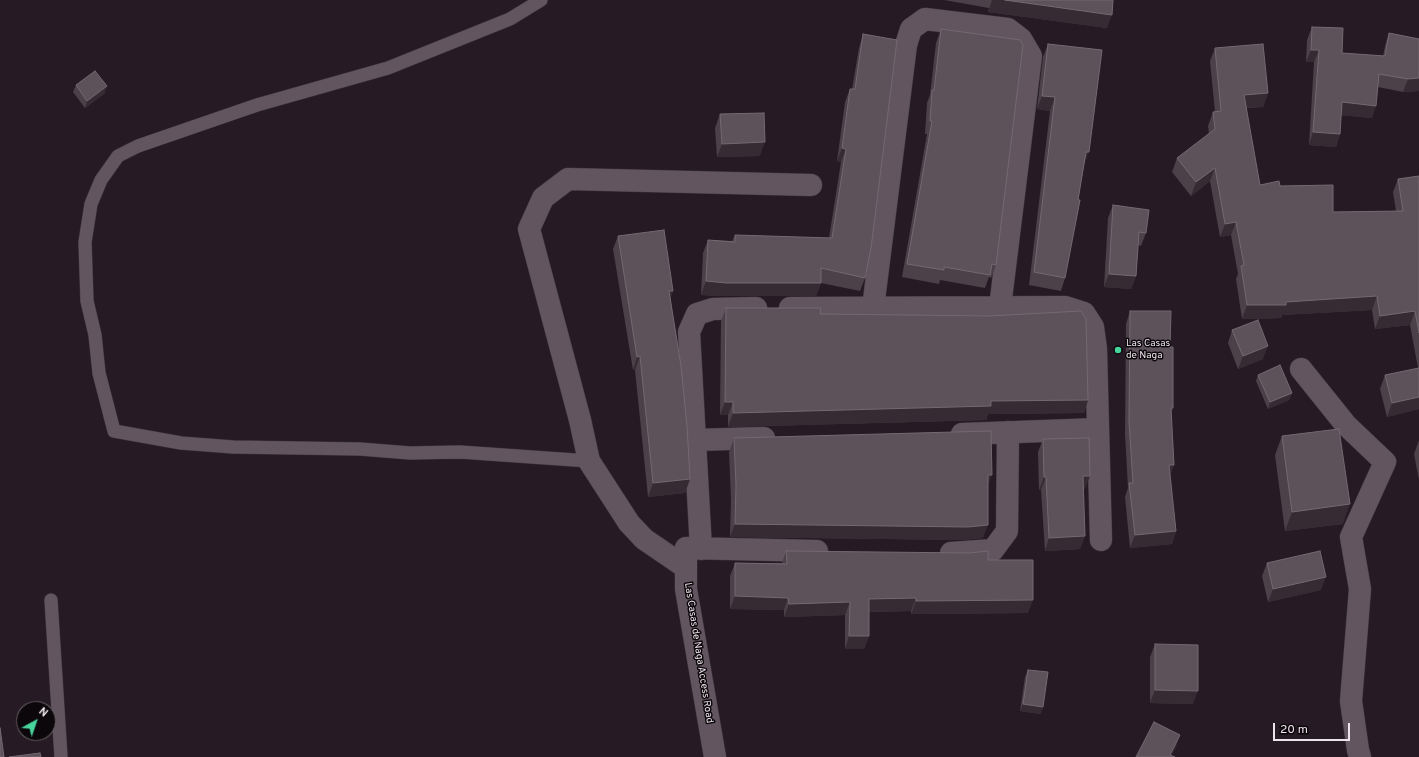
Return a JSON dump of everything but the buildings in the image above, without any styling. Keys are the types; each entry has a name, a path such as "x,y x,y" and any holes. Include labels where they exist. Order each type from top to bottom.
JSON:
{"street":[{"path":"873,308 906,45 911,29 925,19 1008,29 1021,40 1031,56 1000,307"},
{"path":"811,185 568,179 543,198 529,229 580,420 589,461 629,524 644,539 690,554 837,552"},
{"name":"Las Casas de Naga Access Road","path":"715,757 686,589 690,554 695,440 689,332 697,314 713,309 1000,307 1065,307 1084,313 1093,327 1096,348 1101,540"},
{"path":"1301,368 1346,425 1385,462 1351,538 1360,589 1351,701 1360,757"},
{"path":"946,434 1098,429"},
{"path":"932,553 964,553 993,550 1007,531 1008,432"},
{"path":"695,440 781,438"}],"lane":[{"path":"541,0 510,19 388,68 257,106 138,146 118,156 101,180 91,204 85,242 88,301 99,373 114,431 181,443 233,447 360,449 410,453 460,452 589,461"},
{"path":"50,600 62,757"}],"place":[{"name":"Las Casas de Naga","path":"1118,350"}]}
